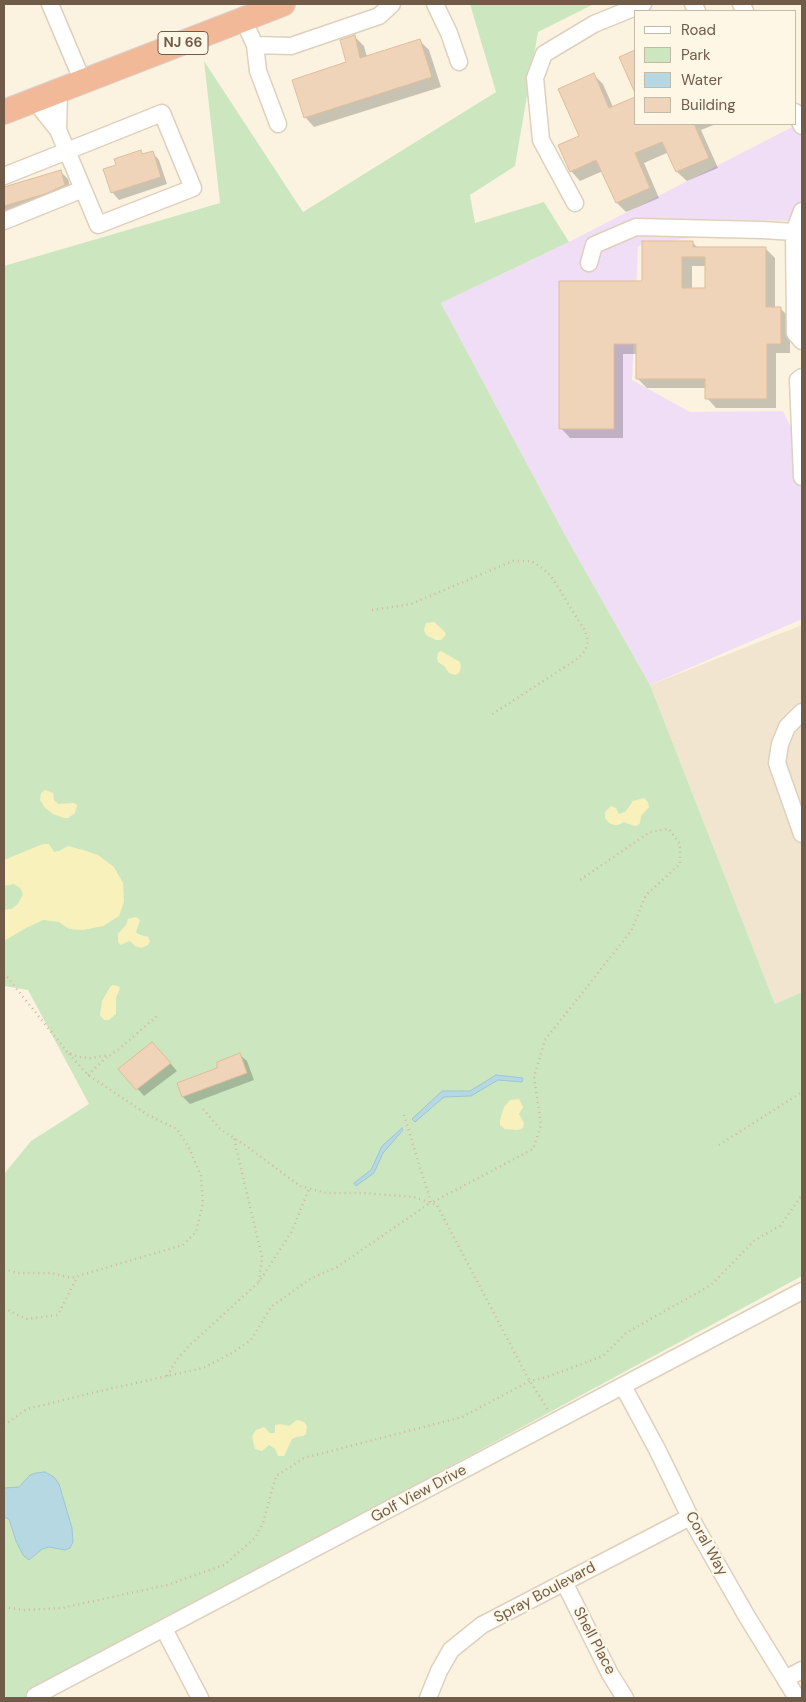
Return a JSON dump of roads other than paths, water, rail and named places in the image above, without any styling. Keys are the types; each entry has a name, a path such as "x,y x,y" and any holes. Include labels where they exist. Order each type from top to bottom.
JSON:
{"highway":[{"name":"NJ 66","path":"4,112 284,4"}],"street":[{"path":"50,4 83,82"},
{"path":"255,45 291,46 379,16 392,4"},
{"path":"435,4 449,33 459,62"},
{"path":"575,203 541,140 535,78 544,54 594,24 642,4"},
{"path":"243,20 255,45 258,71 278,124"},
{"path":"58,130 59,91"},
{"path":"4,176 67,151 162,113 193,188 98,225 67,151 58,130 35,101"},
{"path":"796,114 802,126"},
{"path":"4,221 83,189"},
{"path":"802,211 794,232 795,333 802,341"},
{"path":"589,263 594,245 636,227 794,232"},
{"path":"802,377 798,380 801,416 802,477"},
{"path":"802,712 787,727 780,744 777,763 802,834"},
{"name":"Golf View Drive","path":"35,1696 802,1291"},
{"name":"Coral Way","path":"624,1386 690,1517 746,1615 797,1698"},
{"name":"Spray Boulevard","path":"430,1697 439,1671 451,1650 482,1625 690,1517"},
{"name":"Shell Place","path":"564,1582 610,1674 625,1698"},
{"path":"164,1629 200,1698"},
{"path":"785,1679 802,1670"}],"water":[{"path":"496,1075 523,1078 522,1082 498,1080 471,1096 444,1097 415,1122 412,1119 442,1091 470,1091"},
{"path":"402,1128 403,1130 383,1153 374,1173 356,1186 354,1183 371,1170 382,1146"},
{"path":"45,1472 54,1477 59,1484 72,1528 73,1542 70,1548 65,1550 49,1547 42,1549 29,1560 23,1555 16,1541 9,1519 4,1517 4,1488 19,1487 30,1475"}]}
